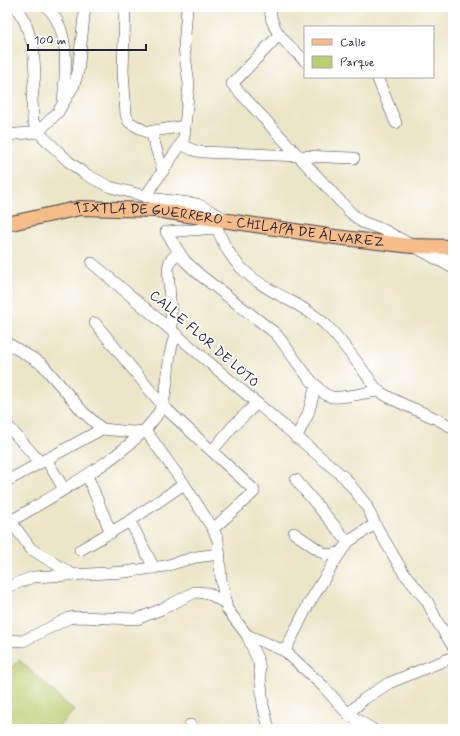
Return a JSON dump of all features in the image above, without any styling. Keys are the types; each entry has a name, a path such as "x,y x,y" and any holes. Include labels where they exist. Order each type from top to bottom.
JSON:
{"main road":[{"name":"TIXTLA DE GUERRERO - CHILAPA DE ÁLVAREZ","path":"8,224 80,208 156,205 219,222 412,246 453,247"}],"street":[{"path":"16,7 25,22 33,45 35,74 32,99 33,121 38,132 68,161 85,174 110,187 145,197 156,205"},
{"path":"47,7 56,16 67,58 63,103"},
{"path":"7,135 38,132 58,112 74,85 78,72 85,7"},
{"path":"125,7 123,71 126,115 129,122 152,135 155,139 163,171"},
{"path":"145,197 181,144 185,126 189,84 184,48 187,7"},
{"path":"270,8 270,15 279,35 304,60"},
{"path":"279,35 232,84 362,222 384,230 453,268"},
{"path":"377,78 396,123"},
{"path":"147,132 185,126"},
{"path":"181,144 201,152 354,158"},
{"path":"378,391 332,397 310,380 284,343 275,333 200,275 178,252 166,232 219,222 220,237 234,261 248,276 269,290 316,316 332,333 378,391 400,404 424,413 453,428"},
{"path":"72,574 31,548 9,518 87,475 146,430 162,405 168,380 168,353 174,332 168,269 170,261 178,252"},
{"path":"435,258 453,258"},
{"name":"CALLE FLOR DE LOTO","path":"92,263 296,438 345,478 366,505 375,524 403,572 427,601 438,623 453,646"},
{"path":"95,323 162,405 254,490 254,492 213,528"},
{"path":"7,343 42,364 84,412 102,429"},
{"path":"296,438 308,414 316,385"},
{"path":"212,451 233,426 256,404"},
{"path":"7,425 43,461 64,489"},
{"path":"7,481 102,429 132,432 146,430"},
{"path":"146,430 213,528 218,540 221,579 225,603 227,609 247,635 259,663 263,705 269,729"},
{"path":"87,475 111,533"},
{"path":"296,480 348,542"},
{"path":"80,550 130,521 184,484"},
{"path":"130,521 154,568"},
{"path":"285,651 308,605 340,553 348,542 375,524"},
{"path":"294,533 326,555 340,553"},
{"path":"7,587 33,577 125,572 154,568 196,557 220,554"},
{"path":"7,640 23,641 69,618 137,619 162,609 195,592 208,594 225,603"},
{"path":"247,635 285,651 323,686 348,714 372,729"},
{"path":"348,714 364,699 389,683 453,657"}],"green space":[{"path":"19,660 74,711 56,729 7,729 7,672"}]}
